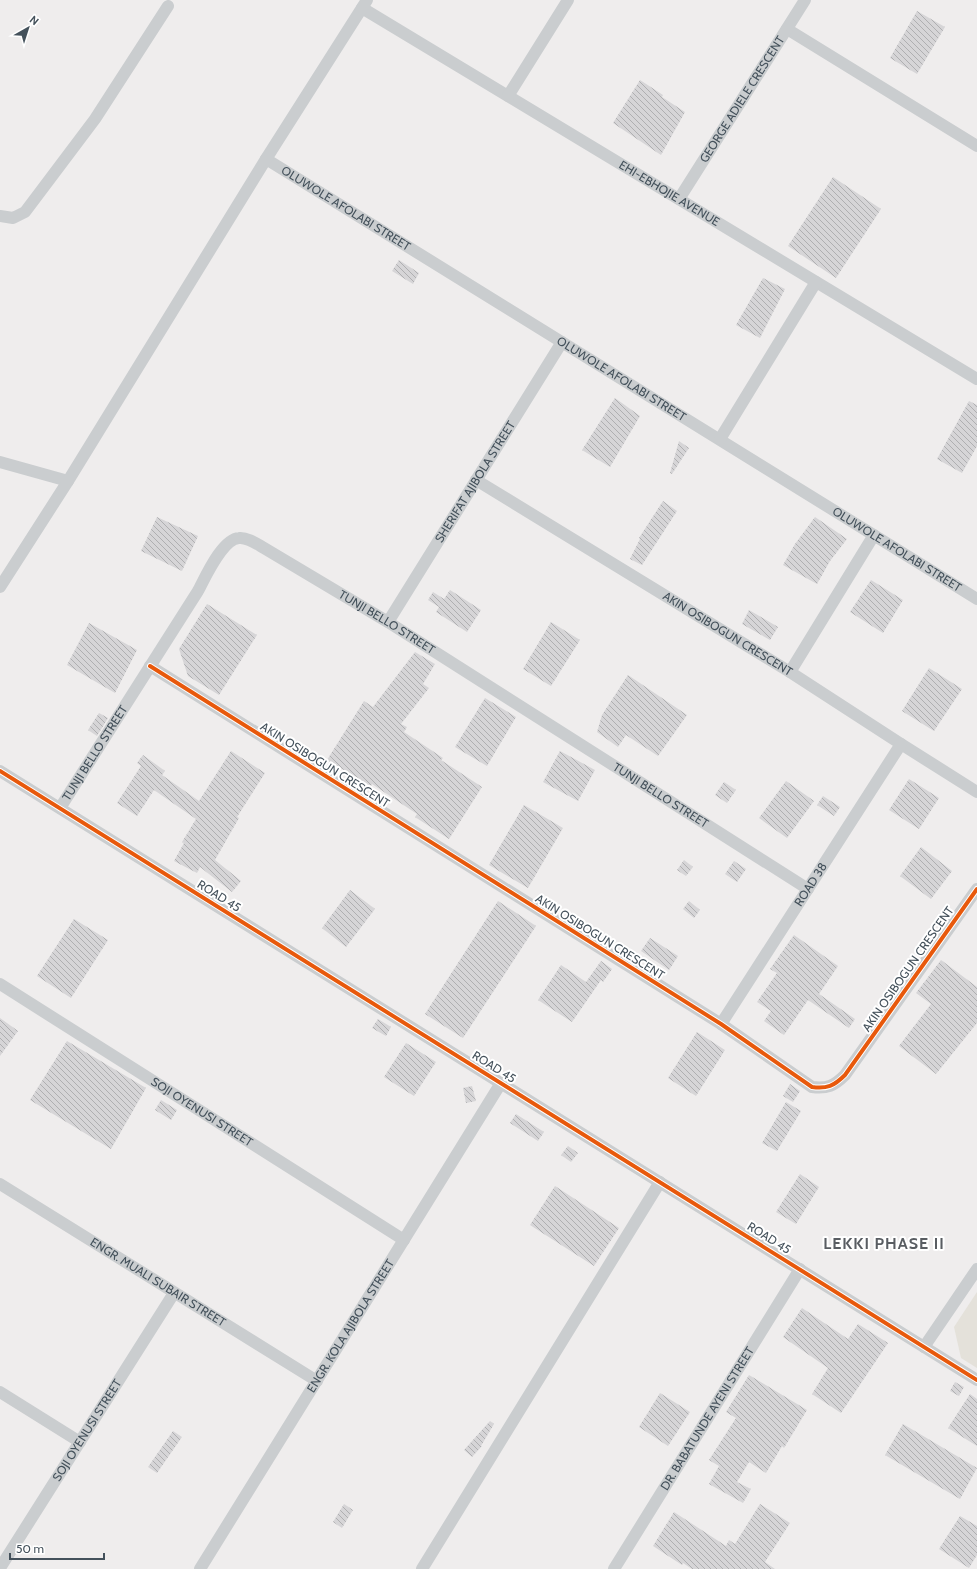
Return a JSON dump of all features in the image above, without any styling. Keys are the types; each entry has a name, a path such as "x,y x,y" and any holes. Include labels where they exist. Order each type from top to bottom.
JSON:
{"street":[{"path":"508,96 568,0"},
{"name":"GEORGE ADIELE CRESCENT","path":"679,199 805,0"},
{"path":"0,216 13,218 25,212 95,119 166,2"},
{"path":"0,587 68,481 266,159 364,4"},
{"name":"EHI-EBHOJIE AVENUE","path":"364,4 508,96 977,380"},
{"path":"786,29 977,146"},
{"name":"OLUWOLE AFOLABI STREET","path":"266,159 977,599"},
{"path":"720,439 816,282"},
{"name":"SHERIFAT AJIBOLA STREET","path":"388,622 562,342"},
{"path":"0,462 68,481"},
{"name":"AKIN OSIBOGUN CRESCENT","path":"476,480 790,672 977,792"},
{"path":"790,672 874,535"},
{"name":"TUNJI BELLO STREET","path":"60,808 198,591 218,556 227,544 236,538 246,539 264,548 388,622 808,889"},
{"name":"AKIN OSIBOGUN CRESCENT","path":"150,666 721,1024 812,1087 822,1088 836,1084 845,1075 977,890"},
{"name":"ROAD 38","path":"721,1024 901,744"},
{"name":"ROAD 45","path":"0,771 977,1380"},
{"name":"SOJI OYENUSI STREET","path":"0,984 404,1240"},
{"name":"ENGR. KOLA AJIBOLA STREET","path":"200,1569 502,1084"},
{"path":"422,1569 660,1182"},
{"name":"ENGR. MUALI SUBAIR STREET","path":"0,1184 317,1381"},
{"name":"DR. BABATUNDE AYENI STREET","path":"614,1569 800,1269"},
{"path":"924,1347 977,1270"},
{"name":"SOJI OYENUSI STREET","path":"0,1568 174,1293"},
{"path":"0,1392 80,1442"}],"shaded area":[{"path":"977,1292 977,1368 961,1358 954,1327"}],"building":[{"path":"917,11 945,27 917,74 890,58"},
{"path":"640,80 685,112 661,155 613,123"},
{"path":"833,177 881,209 836,278 788,246"},
{"path":"399,260 419,273 413,284 392,271"},
{"path":"763,278 785,289 760,338 736,325"},
{"path":"615,398 640,416 610,467 582,450"},
{"path":"969,401 977,405 977,446 962,473 937,459"},
{"path":"679,441 689,448 672,474 670,473"},
{"path":"663,501 677,511 642,565 630,559 640,539 639,538"},
{"path":"157,517 198,536 182,571 141,551"},
{"path":"815,517 847,539 830,561 817,584 783,565 795,544"},
{"path":"871,580 903,600 883,633 850,612"},
{"path":"450,590 481,610 467,632 436,612 439,607 428,600 433,592 444,599"},
{"path":"207,604 257,635 219,695 188,676 179,649"},
{"path":"749,610 778,627 770,640 742,624"},
{"path":"551,622 580,640 551,686 523,669"},
{"path":"89,623 137,650 115,693 67,665"},
{"path":"415,652 435,664 423,684 429,688 401,724 407,727 404,732 443,758 441,760 482,787 449,839 415,817 417,814 372,784 371,786 327,760 364,701 373,707"},
{"path":"929,668 962,689 934,731 902,711"},
{"path":"628,675 687,715 658,756 626,735 618,747 597,732 602,715"},
{"path":"485,698 516,717 487,766 455,747"},
{"path":"99,713 108,718 97,736 88,730"},
{"path":"231,751 265,773 237,817 239,818 215,860 241,881 232,892 200,867 197,873 174,861 184,843 182,842 196,819 154,790 137,816 117,803 141,766 137,763 143,755 165,771 162,775 199,801"},
{"path":"560,751 595,770 578,801 543,782"},
{"path":"909,779 939,798 919,829 889,810"},
{"path":"786,781 814,801 787,838 759,818"},
{"path":"724,782 736,790 727,803 715,795"},
{"path":"823,796 840,807 834,816 817,805"},
{"path":"524,805 563,828 528,888 489,865"},
{"path":"921,847 952,871 931,899 900,876"},
{"path":"684,860 693,867 686,876 677,870"},
{"path":"734,861 746,869 737,882 725,874"},
{"path":"350,890 375,909 346,947 322,928"},
{"path":"498,901 536,926 463,1038 425,1014"},
{"path":"689,901 700,910 694,918 683,909"},
{"path":"74,919 108,940 71,998 37,976"},
{"path":"794,935 838,966 819,994 855,1019 849,1028 808,1000 784,1035 764,1021 771,1011 757,1002 777,973 770,969"},
{"path":"650,938 678,956 669,970 641,951"},
{"path":"941,960 977,987 977,1023 936,1074 899,1046 931,1004 916,993"},
{"path":"601,961 612,969 603,982 601,980 572,1022 538,1000 561,965 586,982"},
{"path":"0,1018 18,1031 0,1056"},
{"path":"378,1019 391,1027 386,1036 372,1028"},
{"path":"697,1032 725,1050 696,1096 668,1078"},
{"path":"67,1041 146,1088 111,1149 30,1100"},
{"path":"406,1043 436,1062 414,1096 384,1077"},
{"path":"790,1084 800,1091 793,1102 783,1096"},
{"path":"472,1086 476,1101 466,1103 463,1088"},
{"path":"161,1100 177,1110 171,1120 155,1110"},
{"path":"786,1102 801,1111 777,1151 762,1143"},
{"path":"516,1114 544,1132 538,1141 510,1123"},
{"path":"568,1146 578,1153 571,1162 561,1155"},
{"path":"800,1174 819,1187 796,1224 776,1212"},
{"path":"555,1186 619,1228 594,1266 530,1225"},
{"path":"802,1308 848,1339 858,1324 888,1343 841,1413 812,1394 828,1368 783,1337"},
{"path":"749,1375 807,1410 784,1448 782,1446 766,1473 749,1462 737,1482 751,1489 743,1503 709,1484 719,1466 709,1460 736,1418 726,1412"},
{"path":"955,1382 964,1387 959,1396 950,1391"},
{"path":"660,1393 690,1412 668,1446 639,1427"},
{"path":"970,1394 977,1399 977,1446 948,1428"},
{"path":"490,1421 494,1424 482,1446 472,1457 464,1450"},
{"path":"903,1424 977,1468 960,1499 885,1455"},
{"path":"173,1431 182,1437 157,1473 148,1467"},
{"path":"344,1504 353,1510 342,1528 333,1522"},
{"path":"760,1504 790,1523 765,1562 775,1569 692,1569 683,1563 682,1565 653,1546 674,1512 726,1546 729,1540 735,1544"},
{"path":"960,1516 977,1526 977,1555 969,1568 939,1549"}],"cycle path":[{"path":"150,666 721,1024 812,1087 822,1088 830,1086 845,1075 977,889"},
{"path":"0,771 977,1380"}],"district":[{"name":"LEKKI PHASE II","path":"884,1243"}]}
